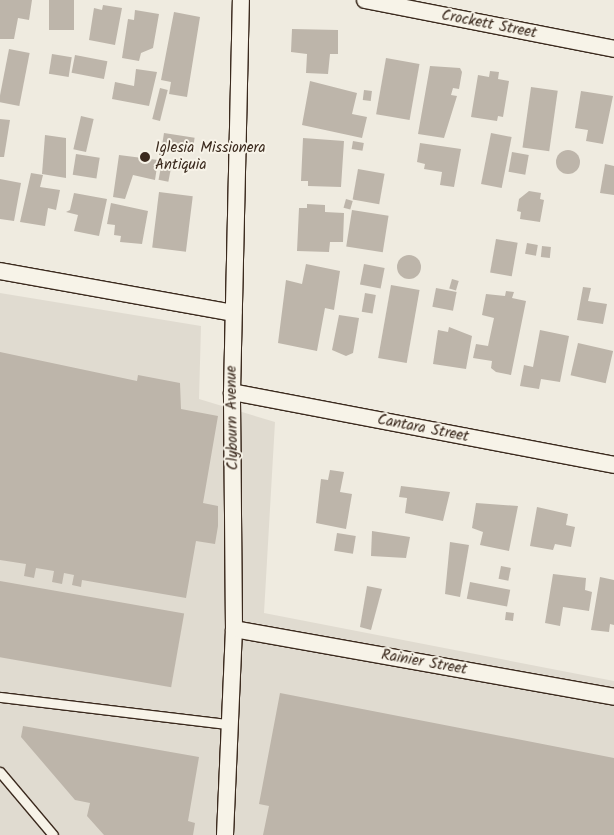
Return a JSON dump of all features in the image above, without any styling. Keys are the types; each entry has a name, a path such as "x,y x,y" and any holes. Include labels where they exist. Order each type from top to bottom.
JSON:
{"street":[{"name":"Clybourn Avenue","path":"224,835 234,629 232,392 241,0"},
{"name":"Crockett Street","path":"365,0 614,49"},
{"path":"0,271 233,313"},
{"name":"Cantara Street","path":"232,392 614,465"},
{"name":"Rainier Street","path":"234,629 614,698"}],"lane":[{"path":"0,697 228,724"},
{"path":"0,772 53,835"}],"shaded area":[{"path":"0,293 201,326 199,399 275,422 264,613 614,681 614,835 0,835"}],"building":[{"path":"0,0 32,0 29,20 18,18 14,39 0,39"},
{"path":"49,0 74,0 74,30 49,30"},
{"path":"103,5 122,8 115,45 89,40 94,8 102,10"},
{"path":"135,10 159,14 153,48 141,53 139,61 122,58 128,19 134,20"},
{"path":"174,12 200,17 187,97 169,94 171,82 161,80"},
{"path":"292,29 338,30 338,54 330,54 328,74 306,73 307,54 291,52"},
{"path":"9,49 30,53 19,106 0,102"},
{"path":"52,54 72,57 69,77 49,74"},
{"path":"75,55 107,61 104,79 72,73"},
{"path":"386,58 419,64 410,120 376,114"},
{"path":"430,66 460,68 462,72 459,89 453,88 451,95 457,96 444,138 418,134"},
{"path":"136,69 157,72 149,106 112,99 115,82 134,86"},
{"path":"490,71 499,72 498,79 509,81 503,117 498,116 497,121 471,117 478,75 489,77"},
{"path":"310,81 357,93 352,114 367,117 362,138 302,125"},
{"path":"531,87 558,91 549,151 523,147"},
{"path":"160,88 168,90 160,121 152,119"},
{"path":"364,90 372,91 371,101 363,100"},
{"path":"581,91 613,96 603,144 586,141 588,130 575,128"},
{"path":"81,116 94,119 86,152 73,149"},
{"path":"0,119 10,120 4,157 0,157"},
{"path":"164,133 195,138 192,154 161,149"},
{"path":"491,133 512,137 502,188 481,184"},
{"path":"45,135 66,138 66,178 42,174"},
{"path":"303,138 344,141 341,187 308,186 308,181 301,181"},
{"path":"353,141 364,143 362,151 352,149"},
{"path":"420,143 461,149 454,187 440,185 442,172 424,169 425,164 417,162"},
{"path":"563,150 573,150 580,157 580,167 573,174 563,174 556,167 556,157"},
{"path":"512,152 529,155 525,175 509,172"},
{"path":"76,154 100,158 96,178 73,175"},
{"path":"119,155 158,160 155,180 133,175 125,199 113,197"},
{"path":"605,164 614,166 614,195 600,193"},
{"path":"161,167 171,169 168,182 159,180"},
{"path":"358,169 385,174 379,204 353,200"},
{"path":"31,173 43,175 40,187 60,190 56,210 48,208 45,226 20,222"},
{"path":"0,179 21,183 14,221 0,219"},
{"path":"529,191 541,193 540,199 544,200 540,222 520,219 521,212 517,211 519,199"},
{"path":"159,192 193,196 186,252 152,248"},
{"path":"74,193 107,199 99,236 74,231 78,215 66,212 70,210"},
{"path":"346,199 353,201 350,210 344,208"},
{"path":"111,203 148,211 142,244 120,242 121,236 114,235 115,225 107,224"},
{"path":"307,204 325,205 325,212 344,213 343,242 330,242 329,252 297,251 299,208 307,208"},
{"path":"352,210 389,216 383,252 346,247"},
{"path":"496,239 518,243 512,276 490,272"},
{"path":"527,243 538,245 536,256 525,254"},
{"path":"542,246 551,247 550,258 541,257"},
{"path":"409,255 418,258 421,267 418,276 409,279 400,276 397,267 400,258"},
{"path":"306,264 340,271 334,310 325,308 317,351 278,343 286,280 302,284"},
{"path":"364,264 385,268 381,289 360,285"},
{"path":"452,279 459,281 456,291 449,289"},
{"path":"391,285 420,290 407,363 378,358"},
{"path":"583,287 591,288 588,301 607,304 603,324 577,320"},
{"path":"436,288 457,292 453,311 432,307"},
{"path":"506,291 514,292 512,298 526,301 511,375 496,372 491,368 492,361 473,358 476,344 488,346 494,318 482,315 486,294 505,296"},
{"path":"365,293 376,295 373,314 362,312"},
{"path":"339,315 359,318 353,353 346,356 332,350"},
{"path":"449,327 472,336 466,369 433,364 438,330 448,332"},
{"path":"540,330 569,336 560,382 541,379 539,389 520,386 524,365 533,367"},
{"path":"578,343 613,351 606,383 571,375"},
{"path":"0,352 137,381 138,375 180,383 181,409 218,416 203,503 218,506 218,526 215,544 196,541 186,598 82,580 81,587 72,585 74,575 64,573 62,584 52,582 54,571 36,568 34,578 24,576 26,564 0,560"},
{"path":"330,470 344,472 340,492 352,494 346,529 316,523 321,479 328,480"},
{"path":"401,486 450,492 443,521 405,513 407,498 399,497"},
{"path":"476,503 518,506 509,551 480,545 483,532 472,528"},
{"path":"537,507 568,514 566,525 575,527 571,547 555,544 553,550 530,546"},
{"path":"372,531 410,537 406,558 371,556"},
{"path":"337,533 356,536 353,554 334,551"},
{"path":"450,542 469,545 460,597 445,594"},
{"path":"501,566 511,568 508,581 499,579"},
{"path":"553,574 586,578 585,590 592,592 589,611 563,607 560,626 545,623"},
{"path":"600,577 614,580 614,625 610,624 609,632 591,630"},
{"path":"0,581 184,613 171,687 0,657"},
{"path":"470,582 510,590 507,607 467,599"},
{"path":"367,586 382,589 371,630 360,627"},
{"path":"506,612 514,613 513,621 505,620"},
{"path":"280,693 614,758 614,835 263,835 269,806 259,804"},
{"path":"23,726 199,757 188,821 195,823 193,835 104,835 87,816 90,803 75,800 21,737"}],"place":[{"name":"Iglesia Missionera Antiquia","path":"145,157"}]}
